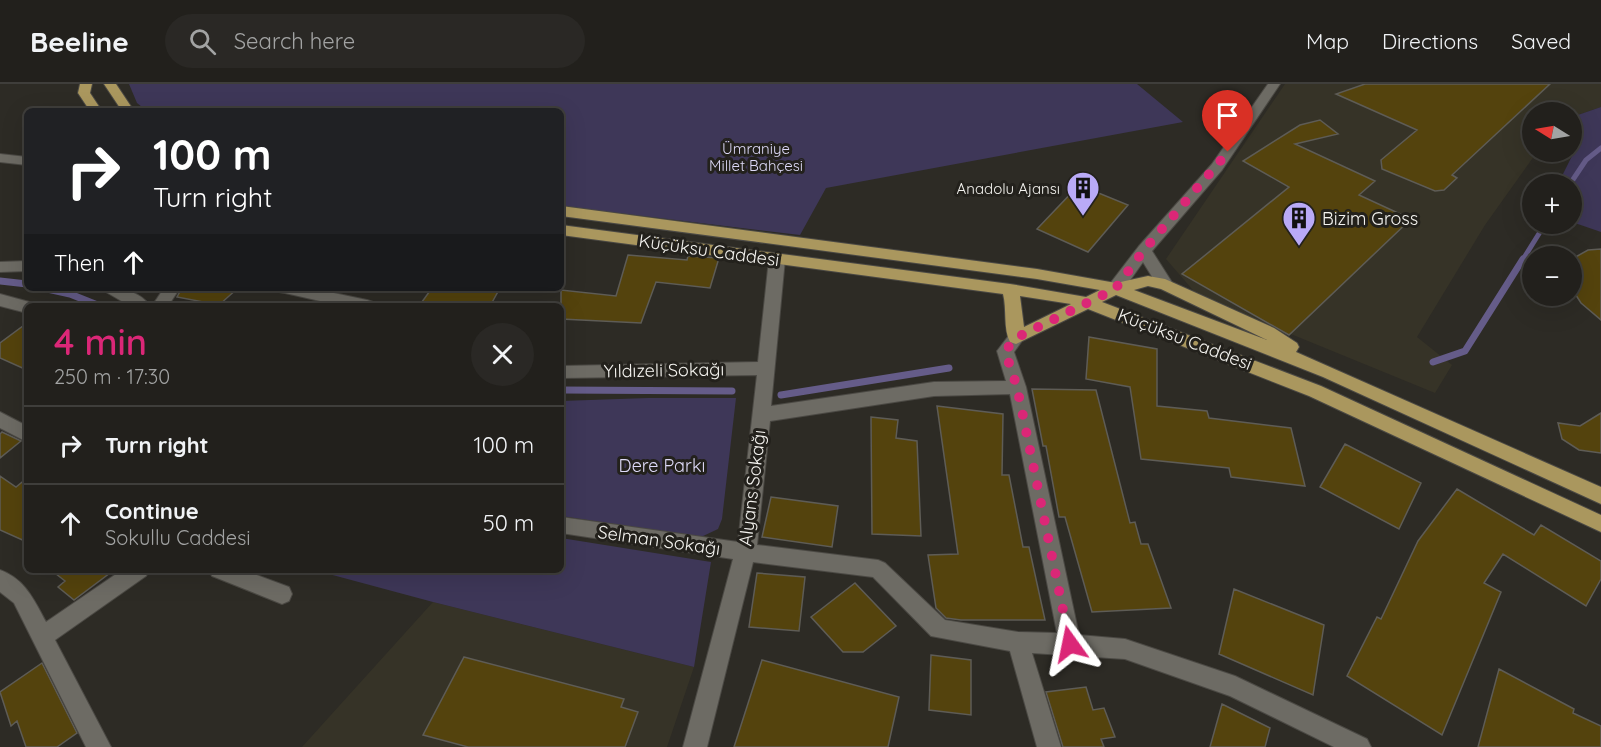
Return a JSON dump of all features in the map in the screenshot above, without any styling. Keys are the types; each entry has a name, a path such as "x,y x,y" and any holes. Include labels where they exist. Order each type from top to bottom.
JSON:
{"main road":[{"path":"86,84 84,93 94,108"},
{"path":"110,84 126,108"},
{"name":"Küçüksu Caddesi","path":"564,211 1037,274 1115,289 1329,372 1601,496"},
{"name":"Küçüksu Caddesi","path":"564,230 1088,302 1315,391 1601,524"},
{"path":"777,260 783,242"},
{"path":"1010,290 1015,309 1016,338 1115,289 1136,282 1148,281 1165,284 1268,332 1329,372"},
{"path":"1109,310 1115,289"}],"street":[{"path":"1115,289 1144,250 1217,167 1274,84"},
{"path":"0,158 24,161"},
{"path":"1144,250 1165,284"},
{"name":"Alyans Sokağı","path":"695,747 750,533 777,260"},
{"path":"0,267 24,266"},
{"path":"117,291 137,303"},
{"path":"314,291 356,303"},
{"path":"0,300 24,306"},
{"path":"1016,338 1005,351 1017,387 1070,644"},
{"name":"Yıldızeli Sokağı","path":"564,372 767,368"},
{"path":"761,415 934,389 1017,387"},
{"path":"0,419 24,433"},
{"name":"Selman Sokağı","path":"564,525 745,553 878,569 939,629 1018,642 1125,649 1235,687 1359,747"},
{"path":"42,637 135,573"},
{"path":"227,573 282,594"},
{"path":"0,579 21,596 99,747"},
{"path":"1018,642 1048,747"}],"shaded area":[{"path":"1285,84 1601,84 1601,107 1582,114 1582,102 1522,102 1522,162 1530,162 1485,225 1417,337 1452,365 1435,393 1198,296 1166,259"},
{"path":"433,602 694,667 667,747 302,747"}],"green space":[{"name":"Ümraniye Millet Bahçesi","path":"129,84 1137,84 1183,122 826,188 800,235 564,206 564,108 143,108 137,103"},
{"path":"1601,107 1601,232 1582,225 1582,174 1563,174 1569,162 1582,162 1582,114"},
{"name":"Dere Parkı","path":"736,398 722,519 718,529 701,537 564,516 564,401"},
{"path":"564,538 711,562 694,667 325,573 564,573"}],"building":[{"path":"1365,84 1550,84 1531,102 1522,102 1522,110 1452,175 1457,178 1444,190 1435,191 1382,169 1381,160 1417,130 1336,94"},
{"name":"Bizim Gross","path":"1320,120 1338,134 1295,144 1375,181 1359,195 1411,219 1289,335 1182,274 1289,187 1243,161 1300,125"},
{"name":"Anadolu Ajansı","path":"1079,185 1128,205 1088,252 1037,229"},
{"path":"1601,249 1601,320 1582,304 1582,253 1588,250"},
{"path":"628,255 687,260 688,256 719,258 710,288 656,282 641,323 564,319 561,291 616,296"},
{"path":"180,291 235,291 221,303 177,297"},
{"path":"430,291 498,291 492,303 421,303"},
{"path":"24,325 24,369 0,358 0,343"},
{"path":"1089,337 1157,349 1157,406 1207,411 1209,418 1291,428 1305,486 1231,477 1229,468 1141,459 1130,387 1086,379"},
{"path":"1032,389 1096,390 1130,523 1135,522 1141,544 1148,544 1171,608 1092,612 1065,517 1059,517 1046,446 1043,446"},
{"path":"937,406 1003,414 1002,475 1009,475 1023,547 1029,547 1045,620 961,620 946,618 936,608 928,555 958,554"},
{"path":"1601,413 1601,453 1579,450 1562,439 1558,423 1580,426"},
{"path":"871,417 898,420 896,438 917,441 921,536 872,534"},
{"path":"2,432 21,441 0,458 0,434"},
{"path":"1345,444 1421,483 1399,529 1320,487"},
{"path":"0,476 16,487 24,480 24,541 0,530"},
{"path":"1457,489 1534,535 1541,525 1601,561 1601,579 1586,606 1503,554 1484,583 1501,592 1442,735 1347,676 1377,617 1381,619 1418,541"},
{"path":"771,497 838,506 832,547 762,537"},
{"path":"55,573 110,573 74,600 58,587 65,581"},
{"path":"757,573 805,577 799,631 749,627"},
{"path":"855,583 896,626 863,652 843,652 811,617"},
{"path":"1234,589 1324,625 1313,695 1219,654"},
{"path":"931,655 971,660 971,715 929,710"},
{"path":"464,657 624,699 621,707 638,712 625,747 468,747 423,735"},
{"path":"762,660 899,697 888,747 734,747"},
{"path":"42,663 77,733 57,747 26,747 17,721 11,726 0,692"},
{"path":"1499,669 1574,709 1573,713 1601,726 1601,747 1478,747"},
{"path":"1086,687 1093,710 1104,708 1115,737 1101,739 1104,747 1063,747 1046,692"},
{"path":"1222,704 1270,728 1265,747 1210,747"}],"waterway":[{"path":"1577,174 1586,160 1601,148"},
{"path":"1531,246 1539,234"},
{"path":"1433,362 1465,351 1522,261"},
{"path":"0,281 24,284"},
{"path":"56,291 92,303"},
{"path":"781,395 949,368"},
{"path":"564,390 732,391"}],"place":[{"name":"Anadolu Ajansı","path":"1083,217"},
{"name":"Bizim Gross","path":"1299,247"}],"route":[{"path":"1070,644 1017,387 1005,351 1016,338 1115,289 1144,250 1228,152"}]}
